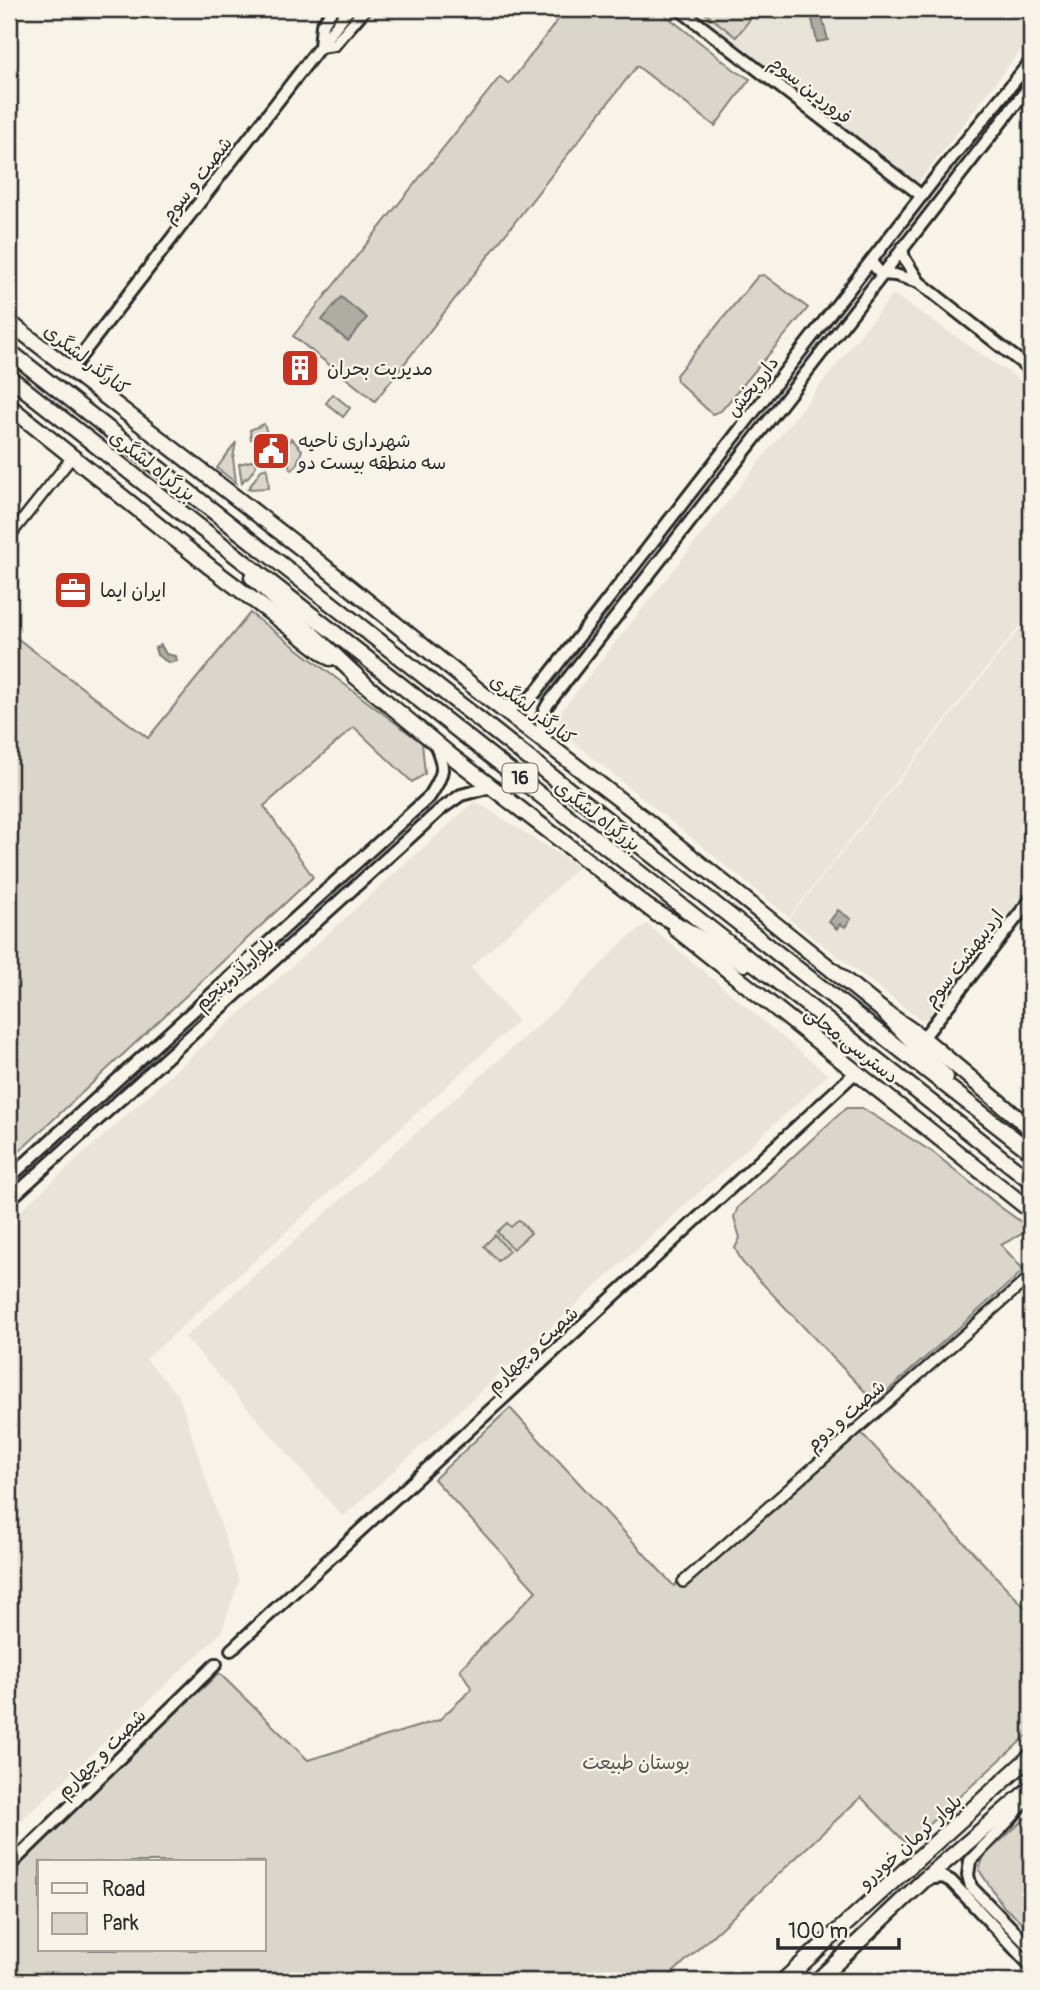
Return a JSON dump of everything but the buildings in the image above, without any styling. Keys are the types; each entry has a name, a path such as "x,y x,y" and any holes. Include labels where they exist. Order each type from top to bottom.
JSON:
{"main road":[{"name":"کنارگذر لشگری","path":"9,322 306,552 882,1010 923,1038 1031,1129"},
{"name":"بزرگراه لشگری","path":"9,351 1031,1152"},
{"name":"بزرگراه لشگری","path":"9,377 1031,1181"},
{"path":"9,406 210,568 364,683"},
{"path":"212,536 271,596 364,683 435,744 649,908 805,1002"},
{"name":"دسترسی محلی","path":"649,908 1031,1211"},
{"path":"882,1010 989,1120"},
{"name":"بلوار کرمان خودرو","path":"783,1981 1031,1756"},
{"name":"بلوار کرمان خودرو","path":"817,1981 924,1880 1031,1788"}],"street":[{"path":"333,9 322,25 320,47 334,45 365,9"},
{"name":"شصت و سوم","path":"70,370 349,9"},
{"name":"فروردین سوم","path":"679,9 922,196"},
{"name":"داروپخش","path":"489,699 505,706 514,706 529,699 536,692 922,196 1031,61"},
{"name":"داروپخش","path":"548,704 1031,85"},
{"path":"902,248 904,258 919,282"},
{"path":"871,262 881,274 904,276 919,282 1031,370"},
{"path":"9,537 73,456"},
{"path":"536,692 541,703 548,704 541,716 540,726 550,747"},
{"name":"بلوار آذر پنجم","path":"9,1178 430,796 440,779 444,765 435,744"},
{"name":"بلوار آذر پنجم","path":"9,1200 441,809 461,795 491,787"},
{"name":"اردیبهشت سوم","path":"923,1038 1031,899"},
{"name":"شصت و چهارم","path":"231,1650 856,1072"},
{"name":"شصت و دوم","path":"683,1582 1031,1276"},
{"name":"شصت و چهارم","path":"9,1866 216,1664"},
{"path":"1031,1793 970,1861 968,1875 971,1887 1031,1948"},
{"path":"924,1880 943,1877 951,1881 1031,1966"}],"shaded area":[{"path":"683,9 1031,9 1031,37 916,185"},
{"path":"822,17 828,40 817,42 812,19"},
{"path":"893,294 1031,388 1031,612 789,917 557,729 561,711"},
{"path":"341,297 367,318 348,341 322,320"},
{"path":"1031,615 1031,886 931,1017 921,1020 789,919"},
{"path":"161,645 166,654 176,656 177,661 169,663 157,655 155,648"},
{"path":"475,801 579,867 471,967 518,1021 146,1359 179,1396 239,1581 221,1633 9,1832 9,1221"},
{"path":"838,910 851,919 845,927 840,924 837,929 829,922"},
{"path":"647,924 828,1075 343,1517 185,1337 564,1002 624,941"}],"green space":[{"path":"566,9 658,9 736,71 750,79 715,126 637,66 375,401 293,336 500,77 509,84"},
{"path":"700,9 758,9 736,37"},
{"path":"764,275 808,308 721,411 712,414 677,381 676,375 758,276"},
{"path":"333,394 350,408 343,417 326,403"},
{"path":"264,424 268,436 251,439 250,430"},
{"path":"291,438 302,450 292,470 286,450"},
{"path":"236,442 233,458 236,483 217,468"},
{"path":"255,460 256,466 242,483 239,464"},
{"path":"267,468 269,488 248,489 261,470"},
{"path":"250,613 422,743 425,774 412,782 354,727 264,806 313,877 9,1161 9,632 148,738"},
{"path":"846,1108 862,1108 934,1153 1031,1229 1001,1245 1024,1270 875,1402 742,1262 735,1248 740,1238 734,1217 738,1207"},
{"path":"519,1220 531,1233 513,1249 497,1232 507,1223 511,1227"},
{"path":"495,1235 509,1251 498,1261 484,1246"},
{"name":"بوستان طبیعت","path":"510,1408 674,1586 853,1424 1031,1614 1031,1732 907,1844 861,1797 664,1981 9,1981 9,1868 219,1673 308,1760 439,1720 472,1689 460,1669 536,1591 434,1479"},
{"path":"1031,1813 1031,1930 1004,1907 979,1870 984,1856"}],"place":[{"name":"مدیریت بحران","path":"300,368"},
{"name":"شهرداری ناحیه سه منطقه بیست دو","path":"271,451"},
{"name":"ایران ایما","path":"73,590"}]}
